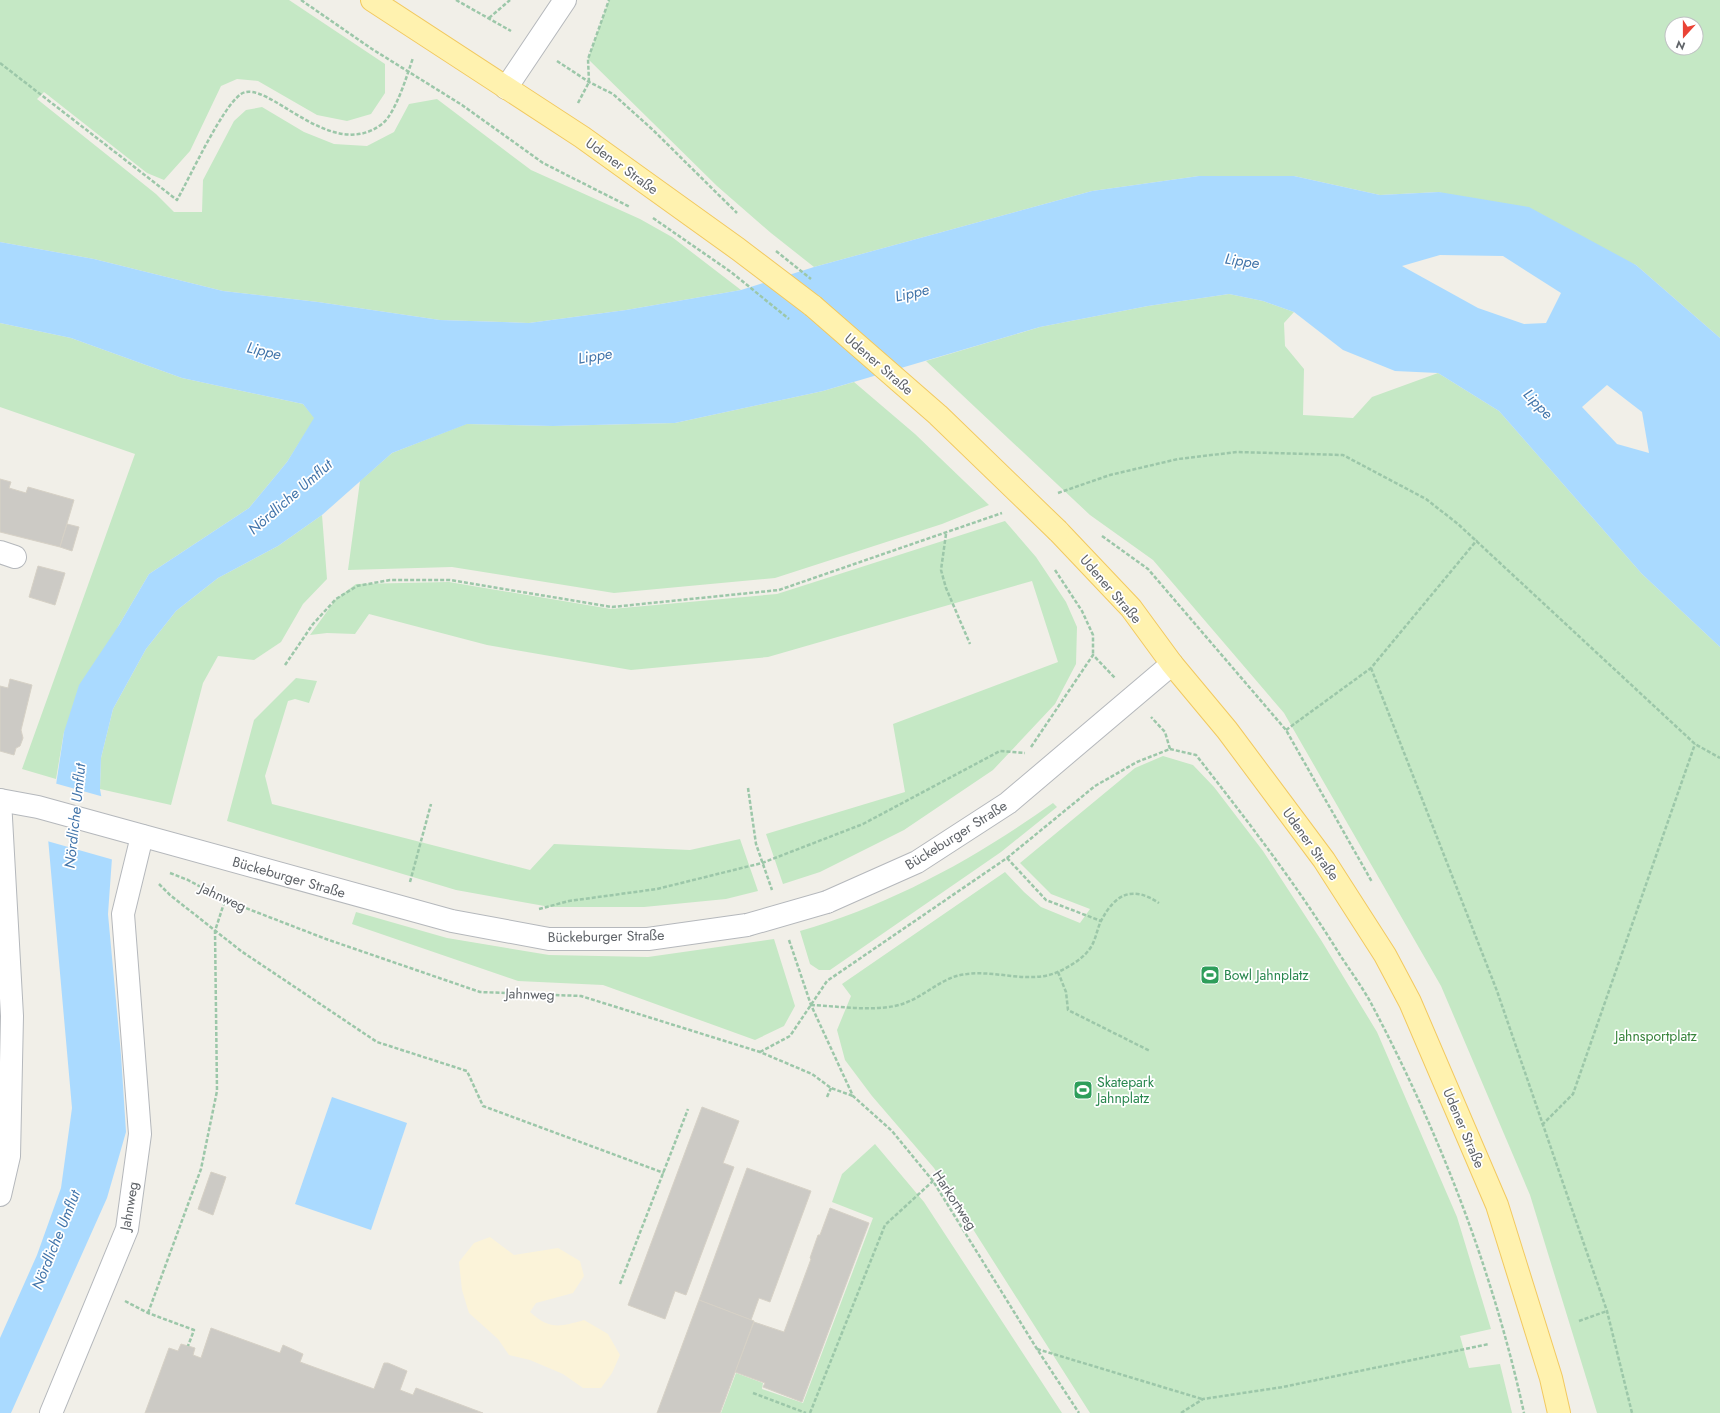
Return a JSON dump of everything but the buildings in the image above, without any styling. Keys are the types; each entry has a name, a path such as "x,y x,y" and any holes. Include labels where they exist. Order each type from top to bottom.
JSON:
{"main road":[{"name":"Udener Straße","path":"372,0 582,137 813,306 932,410 1058,531 1131,608 1172,664 1227,730 1324,860 1385,955 1410,1002 1498,1205 1551,1378 1559,1413"}],"street":[{"path":"506,88 533,45 565,0"},
{"name":"Bückeburger Straße","path":"0,800 38,807 118,828 142,836 452,921 549,939 648,939 747,925 827,902 918,862 1008,803 1172,664"},
{"path":"0,800 12,1016 9,1156 0,1195"},
{"path":"136,860 142,836"},
{"name":"Jahnweg","path":"51,1413 127,1229 140,1134 123,914 136,860"}],"path":[{"path":"301,0 372,49 462,105 543,163 632,208"},
{"path":"456,0 489,18 510,0"},
{"path":"589,82 588,59 609,0"},
{"path":"0,63 177,200 228,108 242,93 257,91 311,124 338,134 361,134 383,124 397,102 423,33"},
{"path":"533,45 589,82 613,94 740,216"},
{"path":"646,214 654,218"},
{"path":"771,246 776,251"},
{"path":"1050,496 1110,475 1178,459 1236,452 1343,455 1426,499 1478,540 1595,652 1695,744 1720,758"},
{"path":"285,664 313,624 336,599 357,586 390,580 450,580 612,607 779,590 946,534 1006,512"},
{"path":"1096,531 1148,569 1286,730 1371,668 1478,540"},
{"path":"946,534 940,570 946,588 970,644"},
{"path":"1022,758 1028,753 1034,740 1094,655 1093,636 1082,611 1053,567"},
{"path":"1094,655 1165,732 1170,749"},
{"path":"1371,668 1496,991 1607,1311 1632,1413"},
{"path":"1542,1125 1573,1094 1695,744"},
{"path":"760,1052 790,1036 828,981 1007,858 1096,786 1137,762 1170,749 1196,755 1312,909 1371,1004 1422,1107 1475,1238 1514,1368 1524,1413"},
{"path":"531,911 569,901 657,889 762,863 863,824 1000,751 1028,753"},
{"path":"412,876 431,804"},
{"path":"1007,858 1046,900 1101,921"},
{"name":"Jahnweg","path":"136,860 188,880 225,900 376,958 480,992 581,996 760,1052 812,1074 831,1088 853,1096"},
{"path":"811,1005 880,1008 905,1003 943,981 967,974 1035,977 1058,972 1078,961 1091,947 1101,921 1112,904 1128,893 1147,895 1158,903"},
{"path":"170,895 265,969 377,1042 467,1071 483,1106 664,1173"},
{"path":"148,1313 201,1169 217,1091 215,931 225,900"},
{"path":"1058,972 1066,992 1068,1010 1150,1051"},
{"name":"Harkortweg","path":"811,1005 853,1096 892,1131 933,1181 1036,1349 1079,1413"},
{"path":"827,1097 831,1088"},
{"path":"620,1284 688,1109"},
{"path":"810,1413 885,1225 933,1181"},
{"path":"101,1289 148,1313 194,1330 188,1346"},
{"path":"1579,1321 1607,1311"},
{"path":"1181,1413 1203,1399 1283,1386 1489,1344"},
{"path":"1036,1349 1203,1399"},
{"path":"753,1393 806,1413"}],"green space":[{"path":"0,0 289,0 385,64 385,93 371,114 347,121 317,115 258,81 237,79 221,86 190,151 164,180 147,173 44,92 37,99 156,194 174,212 202,212 203,180 234,121 246,110 262,107 304,132 334,144 367,146 394,132 409,104 437,99 531,170 640,219 672,237 741,290 626,310 529,323 440,320 318,302 223,291 94,259 0,242"},
{"path":"609,0 1720,0 1720,338 1636,265 1439,192 1380,195 1294,176 1199,176 1092,191 814,267 771,233 717,186 588,59"},
{"name":"Jahnsportplatz","path":"1229,294 1263,301 1294,312 1284,323 1285,346 1304,369 1303,415 1353,418 1372,397 1438,373 1499,411 1642,574 1720,647 1720,1413 1597,1413 1530,1195 1441,986 1284,713 1153,560 1090,515 926,361 1040,327 1148,306"},
{"path":"0,323 71,338 182,378 303,404 315,418 287,462 249,508 149,574 119,625 64,732 56,779 22,769 135,454 0,407"},
{"path":"854,382 915,434 989,505 942,524 775,578 614,593 452,567 348,570 360,481 392,453 466,424 553,426 675,423 823,391"},
{"path":"322,515 327,579 303,604 281,642 254,660 218,656 203,683 171,805 100,789 101,758 113,709 146,649 176,611 218,578 278,546"},
{"path":"1005,521 1036,557 1066,602 1077,627 1076,664 1055,704 993,770 904,830 820,872 783,884 766,834 905,792 893,724 1058,662 1032,581 768,657 631,670 487,645 369,614 355,634 327,633 310,635 336,599 356,584 449,582 611,609 777,594"},
{"path":"296,678 317,681 309,703 295,699 288,701 265,776 272,804 530,870 554,844 690,850 740,839 758,891 726,899 644,907 550,907 456,890 227,821 254,720"},
{"path":"1163,756 1193,765 1214,787 1263,851 1321,940 1377,1032 1457,1217 1491,1329 1460,1336 1469,1368 1500,1364 1512,1413 1090,1413 934,1168 872,1096 845,1060 837,1030 851,996 842,984 1005,872 1041,907 1080,923 1090,909 1051,894 1020,863 1135,768"},
{"path":"1053,803 1057,807 1001,852 830,970 819,970 810,964 800,931 867,908 932,878 994,843"},
{"path":"356,912 447,938 549,955 648,957 774,939 795,1006 784,1026 755,1040 603,985 518,981 352,924"},
{"path":"875,1144 924,1202 1062,1413 721,1413 736,1373 763,1383 762,1389 803,1403 873,1218 832,1202 842,1174"}],"sand":[{"path":"490,1237 514,1255 558,1248 580,1261 584,1276 573,1293 536,1303 530,1312 543,1322 555,1325 568,1324 584,1320 608,1334 620,1355 612,1373 601,1388 583,1388 563,1374 530,1360 509,1355 498,1339 469,1313 462,1290 459,1262 474,1243"}],"water":[{"path":"1199,176 1294,176 1380,195 1439,192 1529,207 1636,265 1720,338 1720,647 1642,574 1499,411 1438,373 1395,371 1343,350 1294,312 1263,301 1229,294 1148,306 1040,327 823,391 675,423 553,426 467,424 392,453 322,515 278,546 218,578 176,611 146,649 113,709 101,758 100,789 112,858 108,914 121,1055 126,1132 107,1198 11,1413 0,1413 0,1338 37,1255 61,1188 72,1108 48,838 64,732 79,685 119,625 149,574 249,508 287,462 314,418 303,404 182,378 71,338 0,323 0,242 94,259 223,291 318,302 440,320 529,323 626,310 741,290 814,267 1092,191","holes":["1440,255 1503,256 1561,293 1546,323 1524,324 1478,308 1402,266","1607,385 1642,412 1649,453 1617,444 1582,407"]},
{"path":"332,1097 407,1123 371,1230 295,1204"}],"pier":[{"path":"54,783 104,797 114,860 47,841"}],"place":[{"name":"Bowl Jahnplatz","path":"1210,975"},
{"name":"Skatepark Jahnplatz","path":"1083,1090"}],"water label":[{"name":"Lippe","path":"1242,261"},
{"name":"Lippe","path":"912,293"},
{"name":"Lippe","path":"264,351"},
{"name":"Lippe","path":"595,356"},
{"name":"Lippe","path":"1538,404"},
{"name":"Nördliche Umflut","path":"290,497"},
{"name":"Nördliche Umflut","path":"75,816"},
{"name":"Nördliche Umflut","path":"56,1240"}]}
